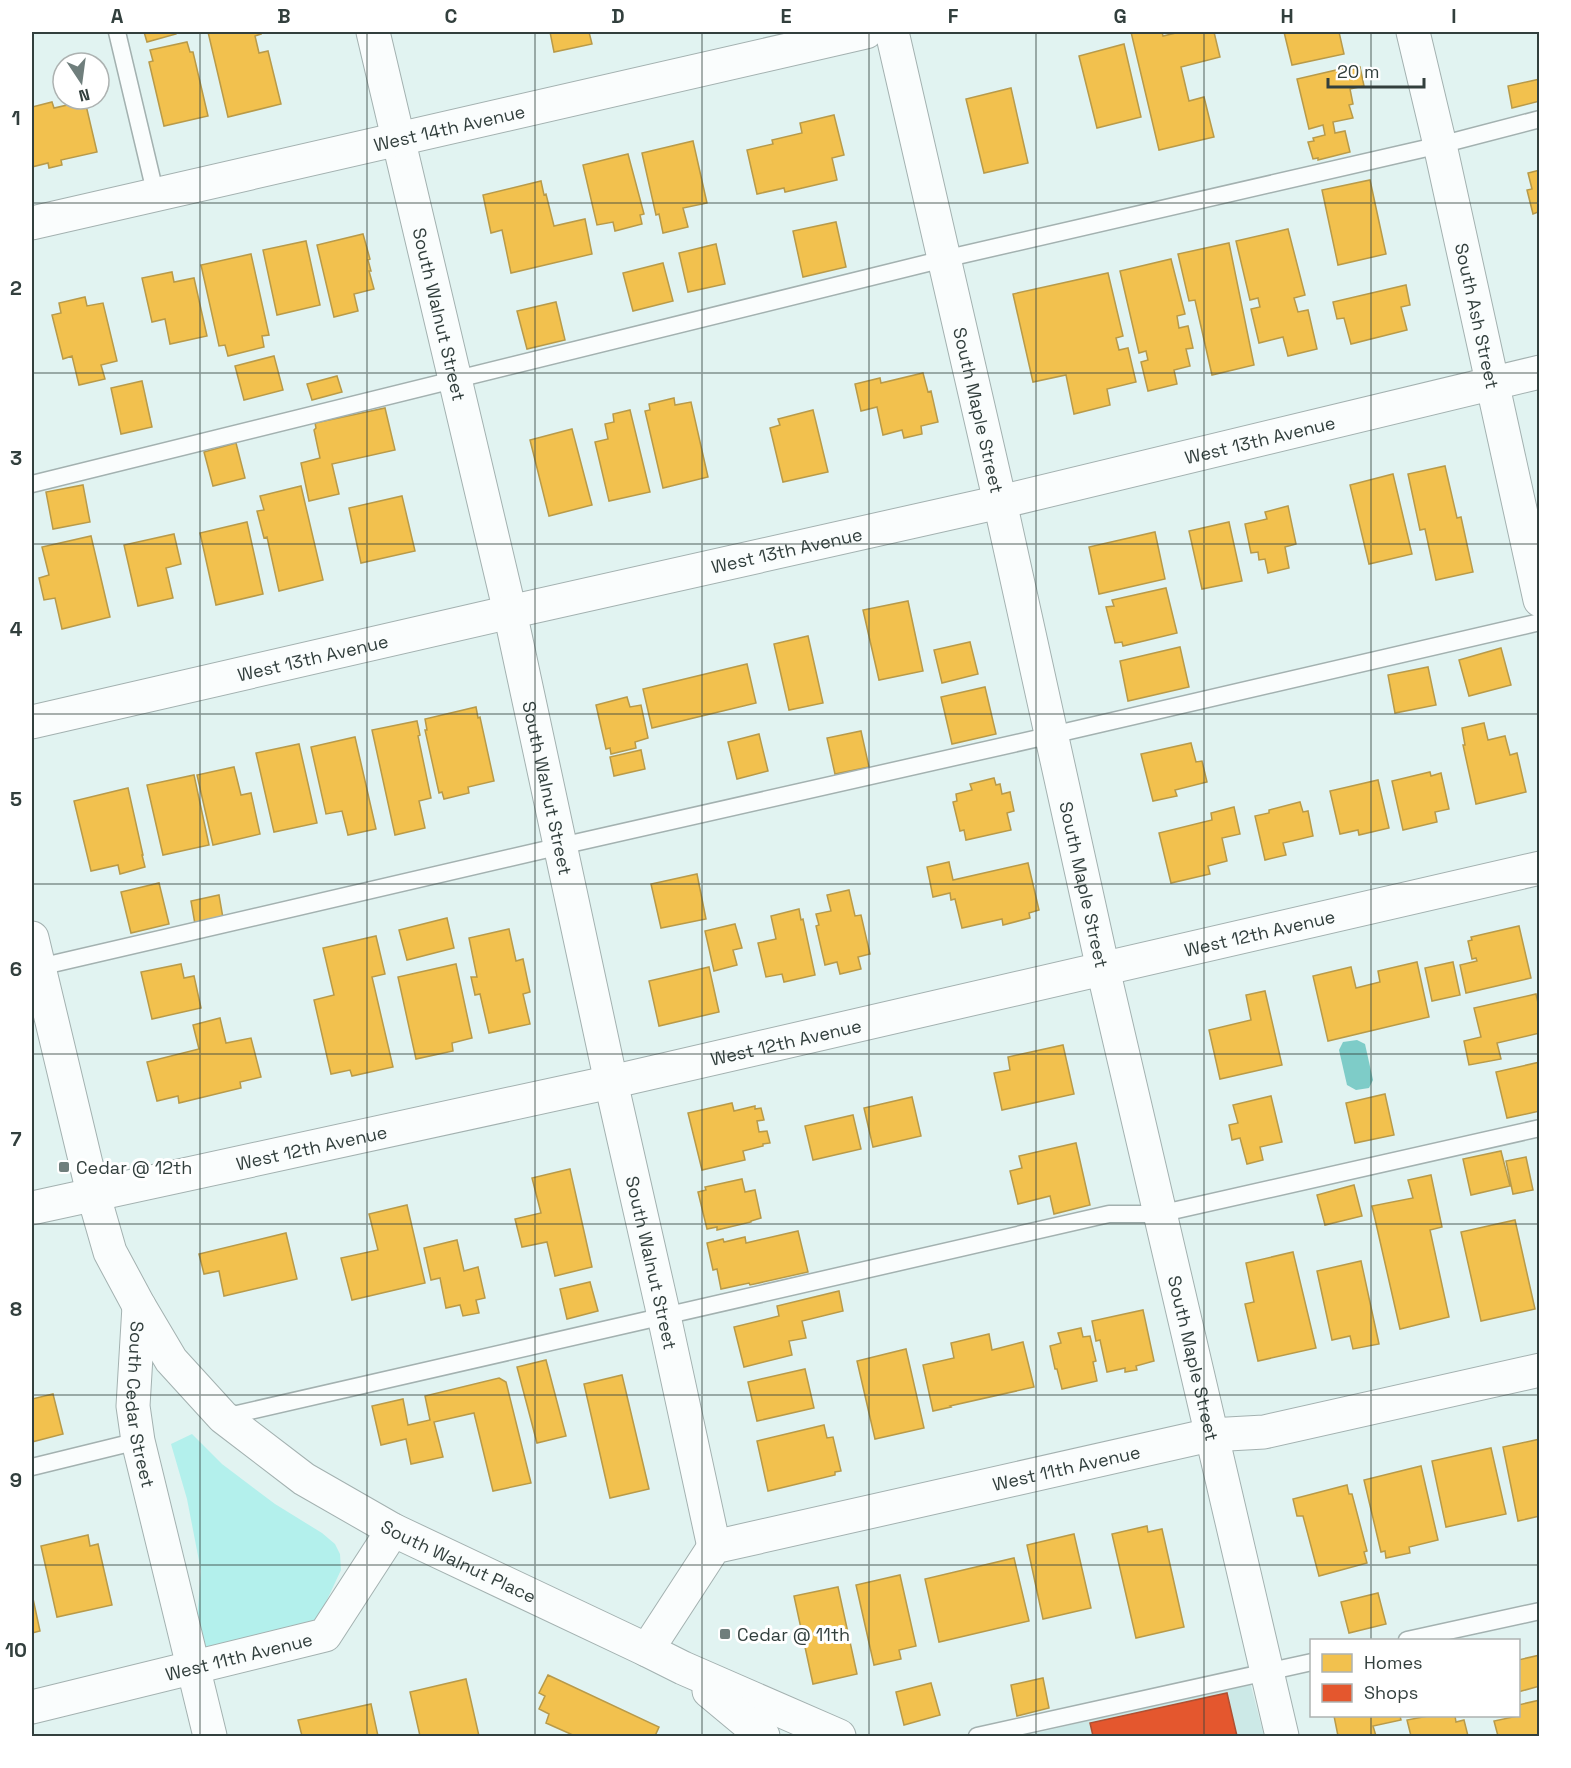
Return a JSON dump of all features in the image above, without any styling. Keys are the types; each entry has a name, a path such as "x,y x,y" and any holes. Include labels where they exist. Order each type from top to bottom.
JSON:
{"street":[{"name":"South Walnut Street","path":"374,32 510,612 610,1082 714,1546"},
{"name":"West 14th Avenue","path":"32,223 866,32"},
{"name":"South Maple Street","path":"892,32 1000,502 1103,969 1282,1737"},
{"name":"South Ash Street","path":"1413,32 1440,145 1539,600"},
{"name":"West 13th Avenue","path":"32,722 1000,502 1539,372"},
{"name":"West 12th Avenue","path":"32,1208 610,1082 1539,868"},
{"name":"South Cedar Street","path":"34,958 110,1252 139,1306 133,1406 138,1441 210,1737"},
{"name":"South Walnut Place","path":"139,1306 171,1360 223,1417 304,1479 393,1530 683,1668 839,1737"},
{"name":"West 11th Avenue","path":"714,1546 1210,1435 1264,1432 1539,1370"},
{"name":"West 11th Avenue","path":"32,1707 325,1635 393,1530"},
{"path":"648,1650 714,1546"},
{"path":"683,1668 763,1737"}],"lane":[{"path":"117,32 156,196"},
{"path":"32,484 945,259 1440,145 1539,119"},
{"path":"34,958 561,846 1539,622"},
{"path":"223,1417 1109,1214 1160,1214 1539,1128"},
{"path":"32,1467 138,1441"},
{"path":"1416,1639 1539,1611"},
{"path":"976,1737 1310,1662"}],"shaded area":[{"path":"1357,1040 1365,1044 1373,1080 1369,1088 1356,1090 1347,1085 1339,1050 1343,1042"},
{"path":"192,1434 222,1464 275,1504 322,1533 335,1544 340,1554 341,1570 319,1617 306,1625 205,1647 196,1633 201,1571 187,1499 171,1444"},
{"path":"1250,1682 1264,1736 1024,1736"}],"building: Homes":[{"path":"144,32 176,32 176,34 147,42"},
{"path":"208,32 260,32 261,34 255,36 259,53 268,51 281,104 228,117"},
{"path":"550,32 589,32 592,44 554,52"},
{"path":"1131,32 1162,32 1163,36 1180,32 1214,32 1220,57 1181,67 1189,101 1204,97 1214,137 1159,150"},
{"path":"1284,32 1339,32 1344,54 1292,65"},
{"path":"187,42 190,52 193,52 208,116 164,126 149,62 153,61 150,50"},
{"path":"1124,44 1141,117 1097,128 1079,56"},
{"path":"1360,67 1364,86 1350,89 1353,104 1349,105 1353,118 1333,122 1335,133 1345,131 1350,152 1318,160 1318,158 1313,159 1308,142 1325,135 1323,125 1309,129 1297,79 1345,68 1346,71"},
{"path":"1540,79 1540,101 1512,108 1508,86"},
{"path":"1011,88 1028,163 984,173 966,99"},
{"path":"51,102 51,111 87,111 97,152 61,160 62,165 49,168 48,163 32,167 32,107"},
{"path":"834,115 844,155 832,158 837,180 785,192 784,188 757,194 747,150 773,144 772,140 802,133 800,123"},
{"path":"693,141 707,203 683,208 688,227 663,233 659,214 656,215 642,153"},
{"path":"628,154 644,214 640,215 642,224 615,231 613,222 597,225 583,165"},
{"path":"1540,170 1540,221 1538,212 1533,214 1527,190 1532,189 1528,173"},
{"path":"1370,180 1386,254 1338,265 1322,190"},
{"path":"541,181 554,226 585,219 592,254 511,273 502,230 491,233 483,195"},
{"path":"836,222 846,267 803,277 793,231"},
{"path":"1288,229 1305,295 1294,298 1298,312 1308,310 1317,349 1288,356 1283,337 1259,343 1251,309 1260,307 1258,298 1250,300 1236,241"},
{"path":"363,234 370,259 368,260 371,271 369,271 374,289 354,294 358,311 334,317 317,245"},
{"path":"306,241 320,305 277,315 263,250"},
{"path":"1229,243 1254,365 1212,375 1195,300 1189,301 1178,254"},
{"path":"716,244 725,284 688,292 679,253"},
{"path":"251,254 269,335 262,336 264,347 228,356 225,345 219,346 201,265"},
{"path":"1171,259 1185,314 1177,316 1179,328 1188,326 1193,348 1186,349 1190,366 1174,370 1177,384 1148,391 1141,362 1148,360 1146,351 1139,353 1120,271"},
{"path":"663,263 673,301 633,311 623,273"},
{"path":"172,272 174,282 194,278 207,336 170,344 165,319 152,322 142,278"},
{"path":"1108,273 1123,336 1116,338 1119,350 1128,348 1136,382 1107,389 1110,405 1074,414 1066,375 1033,382 1013,294"},
{"path":"1406,285 1410,305 1401,307 1407,330 1351,344 1344,318 1337,319 1333,302"},
{"path":"85,297 87,306 103,303 117,361 101,365 105,379 79,385 72,356 63,359 52,315 61,313 59,303"},
{"path":"556,302 565,340 527,349 517,311"},
{"path":"274,356 283,390 244,400 235,366"},
{"path":"923,373 928,392 931,391 938,422 921,426 922,434 904,438 902,430 883,435 877,407 861,411 855,384 880,378 881,383"},
{"path":"337,376 342,392 312,400 307,384"},
{"path":"142,381 152,427 121,434 111,388"},
{"path":"674,398 675,405 691,402 708,477 663,488 645,411 650,410 649,404"},
{"path":"385,408 395,450 332,464 339,494 309,501 301,463 320,458 314,430 315,423"},
{"path":"630,410 650,492 609,501 595,442 608,439 605,424 614,422 613,414"},
{"path":"813,410 828,472 783,482 770,428 780,425 778,419"},
{"path":"572,429 592,505 549,516 530,440"},
{"path":"236,443 245,478 213,486 204,452"},
{"path":"1445,466 1457,518 1461,517 1473,572 1436,580 1425,529 1420,530 1408,474"},
{"path":"1393,474 1412,554 1369,564 1350,485"},
{"path":"83,485 90,522 53,529 46,492"},
{"path":"301,486 323,580 279,591 267,537 264,538 257,511 264,510 260,496"},
{"path":"402,496 415,551 361,563 349,508"},
{"path":"1288,506 1296,544 1285,547 1289,568 1268,573 1265,559 1259,560 1258,552 1251,553 1245,524 1267,519 1265,512"},
{"path":"247,522 263,594 216,605 200,533"},
{"path":"1229,522 1242,581 1202,589 1189,531"},
{"path":"1155,532 1165,579 1099,594 1089,547"},
{"path":"174,534 181,564 166,568 173,598 138,606 124,545"},
{"path":"91,536 110,617 62,629 55,598 44,600 39,578 49,575 42,547"},
{"path":"1166,588 1177,633 1123,646 1122,642 1115,643 1106,607 1114,606 1112,600"},
{"path":"908,601 923,671 879,680 863,610"},
{"path":"808,636 823,703 789,710 774,644"},
{"path":"970,642 978,674 942,683 934,650"},
{"path":"1180,647 1189,687 1128,701 1120,661"},
{"path":"1501,648 1511,685 1469,696 1459,660"},
{"path":"747,664 756,703 652,728 643,689"},
{"path":"1428,667 1436,705 1395,713 1388,675"},
{"path":"985,687 996,734 952,744 941,697"},
{"path":"627,697 630,707 641,705 648,738 635,742 636,748 611,754 610,748 606,749 596,705"},
{"path":"476,707 494,781 468,787 469,793 444,799 442,792 439,793 425,730 427,730 425,719"},
{"path":"417,721 431,798 419,801 425,828 395,835 372,730"},
{"path":"1484,723 1488,740 1505,736 1510,755 1517,753 1526,792 1476,804 1463,745 1465,745 1462,728"},
{"path":"861,731 869,767 835,774 827,738"},
{"path":"759,734 768,771 737,779 728,742"},
{"path":"355,737 376,829 348,835 342,811 326,814 311,747"},
{"path":"1191,743 1196,762 1202,761 1207,782 1175,790 1177,796 1153,801 1141,754"},
{"path":"299,744 317,823 274,832 256,753"},
{"path":"641,750 645,769 614,776 610,757"},
{"path":"234,767 241,795 251,793 260,834 213,845 197,775"},
{"path":"1430,772 1431,776 1441,773 1449,809 1435,812 1437,822 1403,830 1392,781"},
{"path":"194,775 209,845 163,855 147,785"},
{"path":"994,778 996,785 1000,784 1002,794 1010,792 1014,811 1007,813 1011,830 966,840 964,830 960,831 953,802 957,801 956,794 972,790 970,784"},
{"path":"1378,780 1389,828 1359,835 1358,830 1340,834 1330,791"},
{"path":"128,788 145,867 120,874 118,865 91,871 74,801"},
{"path":"1300,802 1303,812 1308,811 1313,836 1283,843 1286,855 1265,860 1255,816"},
{"path":"1234,807 1240,834 1222,838 1227,861 1208,866 1210,874 1171,883 1159,833 1212,820 1211,813"},
{"path":"949,862 953,880 1028,863 1039,910 1029,913 1030,918 1003,925 1002,919 962,928 955,899 951,900 950,893 933,897 927,867"},
{"path":"697,874 706,919 661,928 651,884"},
{"path":"159,883 169,924 131,933 121,892"},
{"path":"849,890 855,916 861,915 870,954 858,957 861,969 840,974 837,962 825,965 816,926 819,925 816,914 831,911 827,895"},
{"path":"219,895 223,918 195,924 191,901"},
{"path":"799,909 815,975 784,982 782,974 766,977 758,943 776,939 771,916"},
{"path":"447,918 454,948 407,960 399,930"},
{"path":"735,924 742,948 733,950 737,965 714,971 705,931"},
{"path":"1519,926 1531,978 1466,993 1460,965 1477,961 1476,958 1472,959 1468,941 1472,940 1471,937"},
{"path":"509,929 516,961 523,959 530,992 523,994 530,1024 489,1033 480,994 475,995 471,977 477,977 469,938"},
{"path":"376,936 385,974 372,977 393,1067 352,1076 350,1070 331,1074 314,1000 334,995 323,948"},
{"path":"1417,962 1429,1017 1328,1041 1313,976 1351,967 1356,988 1380,982 1378,971"},
{"path":"1453,962 1460,995 1432,1001 1425,968"},
{"path":"181,964 184,978 194,976 201,1008 152,1019 141,972"},
{"path":"456,964 472,1038 452,1043 453,1051 416,1059 398,977"},
{"path":"709,967 719,1012 659,1026 649,981"},
{"path":"1265,991 1282,1065 1220,1079 1209,1030 1251,1020 1246,995"},
{"path":"1536,994 1540,1012 1540,1033 1497,1043 1501,1059 1469,1065 1464,1041 1481,1037 1474,1008"},
{"path":"220,1018 226,1043 251,1038 261,1077 240,1082 241,1088 179,1103 178,1096 157,1101 147,1062 199,1049 193,1025"},
{"path":"1063,1045 1074,1094 1002,1110 994,1073 1010,1070 1008,1057"},
{"path":"1540,1062 1540,1111 1507,1118 1496,1072"},
{"path":"1385,1094 1394,1135 1355,1143 1346,1103"},
{"path":"1271,1096 1282,1142 1260,1147 1263,1160 1247,1164 1240,1138 1232,1140 1229,1125 1238,1123 1233,1105"},
{"path":"912,1097 921,1136 873,1147 864,1108"},
{"path":"732,1103 734,1111 755,1106 755,1109 761,1108 764,1120 757,1121 759,1132 767,1131 770,1143 743,1151 745,1160 702,1170 688,1113"},
{"path":"853,1115 861,1149 813,1160 805,1126"},
{"path":"1076,1143 1090,1205 1054,1214 1050,1196 1018,1204 1010,1171 1022,1168 1019,1156"},
{"path":"1501,1151 1510,1186 1471,1195 1463,1159"},
{"path":"1526,1157 1533,1190 1513,1194 1506,1161"},
{"path":"570,1169 592,1267 555,1276 547,1242 522,1247 515,1219 541,1213 532,1178"},
{"path":"1431,1175 1442,1227 1430,1230 1449,1317 1400,1329 1372,1206 1413,1198 1408,1180"},
{"path":"742,1179 745,1192 755,1190 761,1218 717,1230 717,1227 707,1229 698,1192 706,1190 705,1187"},
{"path":"1354,1185 1362,1216 1325,1225 1317,1195"},
{"path":"407,1205 425,1283 352,1300 341,1258 378,1250 369,1214"},
{"path":"1515,1220 1535,1309 1481,1321 1461,1232"},
{"path":"798,1231 808,1272 721,1289 717,1269 713,1270 707,1243 745,1237 746,1243"},
{"path":"286,1233 297,1279 224,1296 219,1271 204,1274 199,1254"},
{"path":"457,1240 464,1271 478,1267 485,1298 476,1300 479,1313 463,1316 460,1305 446,1308 440,1278 431,1280 424,1248"},
{"path":"1293,1252 1316,1348 1258,1361 1245,1304 1254,1302 1246,1263"},
{"path":"1361,1261 1379,1344 1353,1349 1350,1336 1332,1340 1317,1271"},
{"path":"590,1282 598,1311 567,1319 560,1289"},
{"path":"839,1291 843,1311 802,1321 806,1338 789,1341 792,1355 744,1367 734,1327 779,1316 777,1306"},
{"path":"1143,1310 1154,1361 1136,1366 1137,1370 1125,1372 1125,1368 1107,1372 1100,1340 1096,1341 1092,1321"},
{"path":"1081,1328 1083,1337 1090,1336 1096,1361 1093,1362 1097,1381 1062,1389 1050,1346 1061,1343 1058,1333"},
{"path":"989,1334 992,1350 1023,1342 1034,1387 933,1411 923,1365 954,1358 951,1343"},
{"path":"906,1349 924,1428 875,1439 857,1361"},
{"path":"546,1360 566,1436 537,1443 517,1367"},
{"path":"805,1369 814,1408 757,1421 748,1382"},
{"path":"622,1375 649,1489 610,1498 584,1384"},
{"path":"499,1378 506,1382 531,1483 493,1491 474,1413 434,1422 443,1457 411,1464 406,1439 381,1445 372,1406 403,1399 408,1425 430,1420 425,1396"},
{"path":"53,1394 63,1434 32,1442 32,1399"},
{"path":"824,1425 827,1438 833,1437 841,1471 835,1472 835,1475 768,1491 757,1441"},
{"path":"1540,1439 1540,1516 1518,1521 1503,1447"},
{"path":"1491,1448 1506,1514 1446,1527 1432,1461"},
{"path":"1421,1466 1438,1540 1409,1547 1410,1553 1386,1558 1385,1551 1381,1552 1364,1480"},
{"path":"1347,1485 1349,1494 1352,1494 1367,1551 1364,1552 1367,1563 1319,1576 1303,1516 1297,1516 1293,1499"},
{"path":"1147,1526 1148,1532 1162,1529 1184,1627 1136,1638 1112,1534"},
{"path":"1074,1534 1091,1608 1043,1619 1027,1545"},
{"path":"88,1535 90,1546 98,1544 112,1605 57,1617 41,1546"},
{"path":"1014,1558 1029,1621 939,1642 925,1579"},
{"path":"900,1575 916,1646 899,1650 901,1659 874,1665 856,1585"},
{"path":"838,1587 857,1674 813,1684 794,1596"},
{"path":"1378,1593 1386,1624 1349,1633 1341,1602"},
{"path":"32,1594 40,1631 32,1633"},
{"path":"1540,1655 1540,1686 1520,1691 1520,1660"},
{"path":"548,1675 659,1727 655,1736 575,1736 546,1723 549,1714 539,1709 545,1696 539,1693"},
{"path":"1043,1678 1049,1708 1017,1716 1011,1685"},
{"path":"466,1679 479,1736 420,1736 410,1692"},
{"path":"931,1683 940,1715 904,1725 896,1692"},
{"path":"1540,1700 1540,1736 1498,1736 1494,1721 1520,1717 1520,1705"},
{"path":"371,1704 378,1736 302,1736 298,1720"},
{"path":"1334,1717 1400,1717 1401,1720 1373,1726 1376,1736 1338,1736"},
{"path":"1423,1717 1455,1717 1456,1722 1464,1720 1468,1736 1411,1736 1407,1720"}],"building: Shops":[{"path":"1227,1693 1237,1736 1093,1736 1090,1723"}],"place":[{"name":"Cedar @ 12th","path":"64,1167"},
{"name":"Cedar @ 11th","path":"725,1634"}]}
